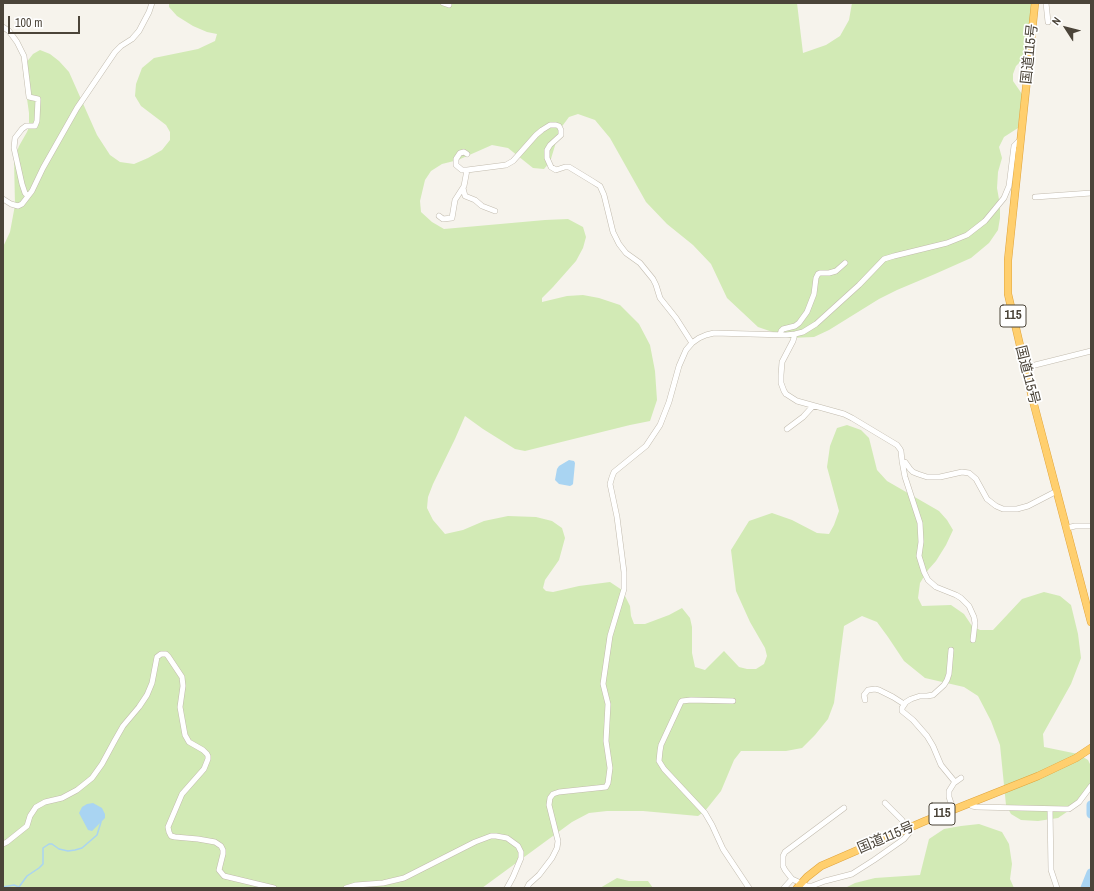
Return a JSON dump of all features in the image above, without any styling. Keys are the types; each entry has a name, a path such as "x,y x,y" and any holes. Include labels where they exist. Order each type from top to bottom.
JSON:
{"highway":[{"name":"国道115号","path":"1035,3 1008,260 1008,294 1032,397 1091,622"},
{"name":"国道115号","path":"799,885 821,866 969,803 1038,776 1076,758 1091,748"}],"street":[{"path":"3,199 18,206 22,204 32,191 43,168 77,108 115,52 132,39 139,30 149,12 152,3"},
{"path":"1046,3 1048,22"},
{"path":"3,27 17,42 24,56 29,97 38,99 37,121 35,126 26,126 15,138 14,148 22,184 25,193 28,196"},
{"path":"467,154 464,152 460,153 455,162 460,168 466,170 508,164 516,158 542,130 552,124 559,126 561,135 550,145 547,150 547,158 551,167 556,170 565,167 569,168 600,186 617,241 623,250 640,263 656,284 660,298 676,318 692,343"},
{"path":"527,888 552,858 557,848 558,841 549,805 550,798 553,794 606,787 608,782 610,768 606,741 608,704 603,684 610,636 624,589 624,572 617,517 610,484 614,472 646,446 660,425 686,350 699,338 714,333 795,334 803,332 816,324 859,285 884,259 952,241 971,232 985,221 1006,194 1010,180 1014,146 1021,139"},
{"path":"439,216 443,219 452,218 455,200 465,182 466,170"},
{"path":"463,188 465,196 494,211"},
{"path":"1035,197 1091,193"},
{"path":"780,334 783,329 797,324 806,314 813,298 818,274 836,271 846,263"},
{"path":"795,334 782,362 781,383 784,391 797,401 844,414 897,445 901,451 905,476 920,523 921,542 919,556 924,572 928,580 936,587 956,594 969,606 975,623 973,640"},
{"path":"1035,365 1091,350"},
{"path":"787,429 803,417 813,406"},
{"path":"902,461 905,462 913,472 927,477 940,477 962,472 969,473 976,479 987,499 996,506 1003,508 1017,509 1028,506 1057,491"},
{"path":"1067,528 1075,526 1091,526"},
{"path":"951,650 949,674 944,685 933,695 910,699 904,704 902,711 913,720 927,736 941,765 955,782"},
{"path":"3,844 28,826 30,816 36,807 45,802 62,798 88,783 102,764 123,726 147,695 152,683 157,657 161,654 166,654 182,678 183,686 180,707 185,735 192,744 203,750 208,756 204,769 182,794 168,827 169,832 171,836 215,842 221,846 223,854 219,870 224,876 274,888"},
{"path":"865,700 864,695 868,690 875,689 904,704"},
{"path":"733,700 682,701 662,745 659,761 664,769 701,808 708,818 723,849 749,888"},
{"path":"954,810 949,794 950,789 955,782 962,778"},
{"path":"969,803 977,808 1065,810 1079,802 1091,786"},
{"path":"844,808 785,852 783,856 783,866 792,879 799,885 812,886 824,881 852,874 906,837 909,834 908,829 902,820 886,803"},
{"path":"1050,809 1051,870 1058,888"},
{"path":"346,888 356,885 383,883 404,878 475,842 491,836 496,836 507,838 518,846 521,852 521,858 507,888"},
{"path":"784,888 792,879"}],"green space":[{"path":"169,3 797,3 803,53 826,45 840,36 849,20 852,3 1033,3 1030,52 1016,66 1013,74 1013,81 1022,94 1018,128 1004,137 999,147 1002,158 998,172 997,188 1000,205 998,230 989,243 971,258 879,299 829,330 814,337 790,338 758,327 727,298 711,264 693,245 667,224 646,202 610,138 595,120 578,114 569,117 560,129 550,162 544,169 533,168 508,148 492,145 458,160 442,164 431,171 425,180 420,201 421,212 432,222 444,229 568,219 583,227 586,237 583,248 576,261 542,298 542,302 567,296 583,295 599,298 620,305 639,324 650,345 655,371 657,400 650,421 525,451 515,449 465,416 433,484 428,497 427,508 433,520 445,534 463,530 484,521 508,516 536,517 552,521 562,528 565,538 559,560 545,580 543,588 546,591 553,592 579,586 610,582 622,590 630,606 634,624 645,624 669,615 682,608 690,618 692,627 692,653 695,667 705,670 724,651 739,667 756,669 764,664 767,656 765,648 750,622 736,591 731,550 749,521 772,513 792,520 817,533 829,534 839,511 827,467 830,446 837,428 847,425 861,430 869,438 877,470 887,481 939,511 953,530 946,545 920,583 918,598 922,606 951,605 964,614 972,626 980,630 993,630 1022,599 1044,592 1060,596 1071,605 1078,634 1081,658 1071,684 1043,734 1044,747 1078,754 1088,760 1091,766 1091,786 1080,803 1058,818 1038,821 1021,820 1011,814 1006,805 1000,745 991,721 978,696 964,687 925,678 904,661 877,622 862,616 844,626 834,703 828,719 802,748 786,751 741,751 734,760 721,791 705,811 698,816 643,811 607,811 589,813 572,822 482,888 3,888 3,247 10,232 15,205 14,159 29,127 29,113 23,70 33,54 40,50 50,54 69,72 97,135 110,155 120,162 134,164 148,158 162,150 170,140 170,132 166,125 141,106 135,96 136,84 142,68 154,58 198,49 215,41 217,34 207,32 193,26 177,16 169,7"},
{"path":"979,824 1002,832 1009,844 1012,864 1010,879 1014,888 845,888 855,883 875,878 920,875 929,839 944,829"},
{"path":"617,878 629,881 648,881 653,888 600,888"}],"water":[{"path":"569,460 574,461 575,463 573,484 570,486 559,484 555,480 559,466"},
{"path":"93,803 102,808 105,818 92,831 88,830 79,813 82,807"}],"waterway":[{"path":"1091,805 1091,814"},
{"path":"3,887 14,885 19,887 27,876 43,864 43,848 49,844 52,844 59,849 68,851 82,848 97,835 101,822"},
{"path":"1085,888 1091,873"}]}
